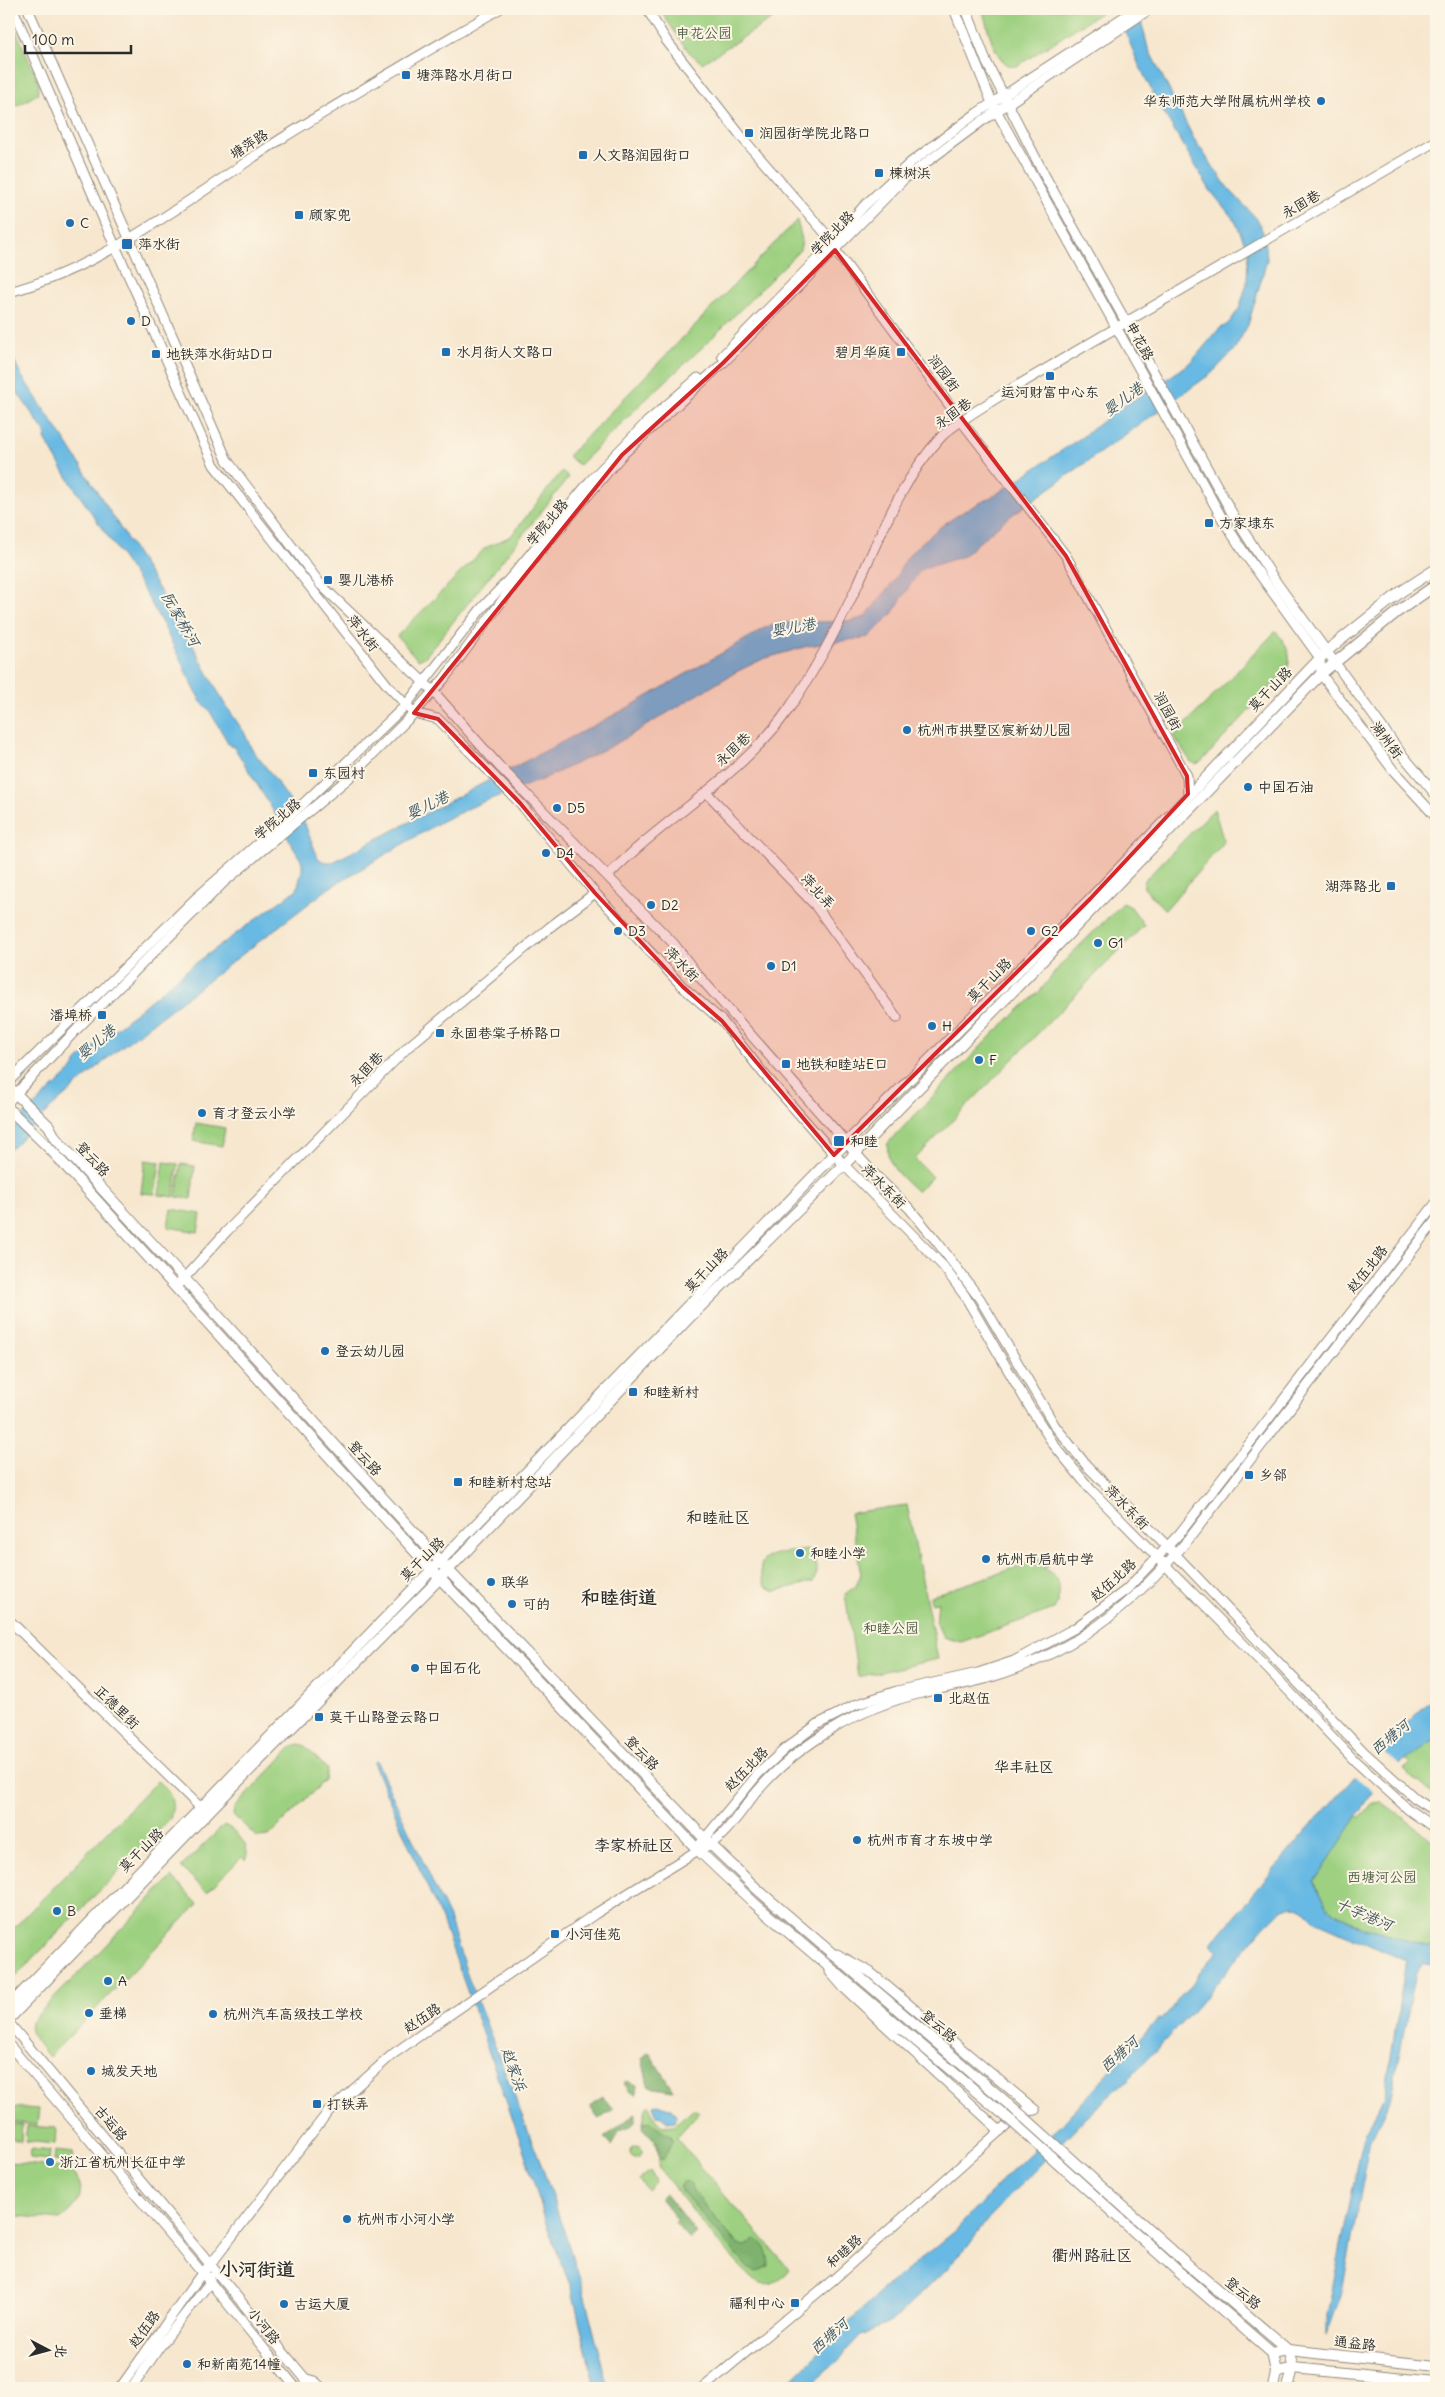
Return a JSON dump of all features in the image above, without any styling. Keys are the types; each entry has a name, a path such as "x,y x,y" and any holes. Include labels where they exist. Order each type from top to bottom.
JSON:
{"main road":[{"name":"萍水街","path":"14,9 115,246 214,465 388,686 414,712 438,719 520,803 595,892 683,987 722,1021 763,1073 844,1165"},
{"name":"萍水街","path":"28,9 227,460 322,585 433,691 499,766 674,944 697,974 855,1153"},
{"name":"塘萍路","path":"9,292 68,272 130,238 283,138 499,9"},
{"name":"润园街","path":"647,9 666,40 746,141 834,245 962,422 1066,556 1187,776 1188,794"},
{"name":"申花路","path":"954,9 992,103 1223,520 1245,554 1324,654 1336,661"},
{"name":"申花路","path":"966,9 1002,95 1159,381 1244,533 1324,654"},
{"name":"学院北路","path":"9,1082 194,900 305,807 406,705 425,683 481,608 513,575 590,481 646,423 718,360 816,260 834,245 864,206 910,163 1002,95 1136,9"},
{"name":"学院北路","path":"305,807 350,777 414,712 433,691 528,566 622,455 724,362 834,245 904,179 1007,104 1148,10"},
{"name":"永固巷","path":"608,876 706,792 763,739 787,711 810,675 857,586 891,509 917,468 942,436 1003,394 1436,141"},
{"name":"莫干山路","path":"9,2021 431,1569 652,1346 834,1155 1090,899 1203,778 1324,654 1402,591 1436,569"},
{"name":"莫干山路","path":"9,2006 444,1574 688,1319 844,1165 1321,674 1397,612 1436,585"},
{"path":"1321,674 1324,654"},
{"name":"湖州街","path":"1336,661 1400,752 1436,795"},
{"name":"湖州街","path":"1321,674 1393,770 1436,817"},
{"path":"1187,776 1203,778"},
{"name":"萍北弄","path":"706,792 816,905 897,1018"},
{"name":"学院北路","path":"11,1094 272,835"},
{"name":"永固巷","path":"176,1287 408,1047 550,927 595,892"},
{"name":"登云路","path":"11,1094 33,1109 49,1126 56,1139 440,1561 444,1574 698,1850 754,1903 818,1949 910,2020 1026,2119 1186,2263 1288,2350"},
{"name":"登云路","path":"9,1109 43,1142 431,1569 444,1574 707,1842 902,2029 1016,2125 1272,2353"},
{"name":"萍水东街","path":"855,1153 926,1229 975,1292 1033,1390 1056,1426 1082,1460 1175,1554 1364,1752 1417,1800 1436,1812"},
{"name":"萍水东街","path":"844,1165 943,1266 965,1296 1054,1445 1091,1490 1164,1566 1267,1668 1355,1761 1409,1810 1436,1829"},
{"name":"赵伍北路","path":"707,1842 766,1766 818,1724 855,1705 897,1691 978,1673 1023,1657 1096,1614 1126,1590 1180,1533 1436,1203"},
{"name":"赵伍北路","path":"707,1842 769,1778 813,1741 842,1724 888,1703 924,1692 995,1676 1057,1650 1081,1638 1111,1618 1152,1581 1175,1554 1436,1220"},
{"name":"正德里街","path":"9,1620 205,1811"},
{"name":"赵伍路","path":"120,2388 202,2273 211,2264 328,2112 393,2054 595,1914 698,1850 707,1842"},
{"path":"818,1949 844,1988 1000,2131"},
{"name":"和睦路","path":"703,2388 834,2279 1022,2112 1035,2110 870,1972 818,1949"},
{"name":"古运路","path":"9,2021 313,2388"},
{"name":"古运路","path":"9,2045 210,2282"},
{"path":"210,2282 211,2264"},
{"name":"赵伍路","path":"132,2388 158,2350 210,2282"},
{"name":"小河路","path":"210,2282 296,2388"},
{"path":"1288,2350 1292,2368 1288,2388"},
{"name":"通益路","path":"1272,2353 1288,2350 1436,2366"},
{"path":"1272,2353 1276,2372 1273,2388"},
{"path":"1276,2372 1292,2368 1436,2382"},
{"path":"305,2378 314,2381 322,2388"}],"highlighted area":[{"path":"835,250 1066,556 1187,776 1188,794 1090,899 834,1155 722,1021 683,987 595,893 520,803 438,719 414,713 622,455 723,363"}],"green space":[{"name":"申花公园","path":"659,9 788,9 702,63 689,52"},
{"path":"982,9 1106,9 1017,66 1009,65 998,54"},
{"path":"9,14 39,84 38,94 18,105 9,104"},
{"path":"797,220 802,240 800,250 707,343 579,465 568,456"},
{"path":"562,471 569,477 425,657 418,660 397,636 485,548 511,536"},
{"path":"1276,631 1288,649 1289,664 1287,670 1202,761 1196,764 1191,762 1174,736"},
{"path":"1214,809 1224,842 1165,910 1144,888 1144,881"},
{"path":"1123,903 1131,907 1144,925 915,1159 932,1177 917,1192 900,1176 892,1165 889,1158 888,1143 994,1033 1040,991 1062,963"},
{"path":"196,1123 225,1128 222,1146 193,1141"},
{"path":"145,1160 160,1162 155,1194 141,1193"},
{"path":"164,1162 178,1164 174,1197 159,1195"},
{"path":"181,1164 195,1166 191,1199 176,1197"},
{"path":"171,1209 201,1214 198,1232 168,1227"},
{"name":"和睦公园","path":"907,1505 938,1659 858,1677 845,1594 856,1586 861,1574 850,1513"},
{"path":"807,1550 813,1557 817,1569 813,1582 775,1591 765,1586 761,1574 761,1566 764,1560 778,1554"},
{"path":"1045,1558 1048,1566 1043,1569 1054,1575 1059,1586 1059,1598 1054,1609 961,1642 943,1637 936,1622 938,1602 931,1603 930,1596"},
{"path":"1436,1739 1436,1798 1403,1769 1410,1764 1404,1760"},
{"path":"300,1744 305,1746 327,1769 325,1780 269,1836 257,1837 233,1815 234,1808 293,1746"},
{"path":"157,1781 166,1789 171,1797 170,1819 9,1983 9,1933"},
{"name":"西塘河公园","path":"1382,1802 1436,1842 1436,1948 1376,1932 1350,1921 1337,1914 1319,1894 1315,1881 1356,1816 1360,1817 1374,1803"},
{"path":"224,1825 233,1830 242,1840 247,1850 247,1855 245,1860 242,1857 207,1892 181,1867"},
{"path":"172,1877 198,1904 49,2057 30,2033 31,2022"},
{"path":"649,2052 673,2091 654,2088 648,2085 642,2058"},
{"path":"627,2081 637,2085 636,2095 630,2092 624,2083"},
{"path":"603,2097 613,2109 599,2120 591,2108 592,2104"},
{"path":"649,2105 655,2119 662,2126 674,2125 693,2109 699,2112 676,2138 789,2269 776,2282 766,2285 756,2282 750,2277 716,2240 658,2167 659,2155 656,2145 642,2128 646,2108"},
{"path":"9,2107 39,2109 37,2125 9,2122"},
{"path":"636,2113 634,2123 620,2131 611,2146 604,2138"},
{"path":"650,2122 671,2136 672,2142 663,2160 659,2158 657,2141 642,2128 644,2123"},
{"path":"9,2124 22,2125 21,2141 9,2139"},
{"path":"27,2126 56,2128 55,2144 25,2141"},
{"path":"634,2146 638,2146 642,2152 638,2158 634,2158 630,2154 630,2150"},
{"path":"31,2149 50,2151 49,2160 30,2158"},
{"path":"55,2151 73,2153 72,2162 54,2160"},
{"path":"9,2162 70,2169 79,2184 80,2197 73,2208 60,2220 9,2215"},
{"path":"650,2171 656,2181 647,2190 639,2180"},
{"path":"683,2182 690,2183 693,2191 738,2245 746,2246 756,2239 762,2244 766,2250 769,2265 756,2272 748,2268 680,2189 680,2185"},
{"path":"665,2193 696,2233 689,2239 674,2223 677,2219 660,2198"}],"water":[{"name":"婴儿港","path":"1116,9 1138,9 1148,48 1194,139 1228,188 1257,219 1265,237 1267,260 1248,325 1234,350 1212,373 1005,520 963,556 920,570 892,614 869,637 808,646 763,659 736,672 617,743 541,780 480,803 442,821 329,888 116,1051 52,1107 9,1151 9,1129 71,1071 78,1060 192,966 297,889 302,871 302,862 234,747 230,746 209,710 201,702 148,597 67,476 45,439 46,434 13,386 9,378 9,348 21,375 66,442 184,629 224,703 244,732 251,748 304,822 318,858 324,862 333,862 629,707 765,628 779,623 851,621 865,617 893,582 906,559 915,548 944,524 995,495 1082,437 1117,410 1170,377 1192,361 1219,329 1228,324 1239,309 1247,283 1248,250 1235,221 1210,190 1158,103 1138,63"},
{"path":"1436,1696 1436,1739 1384,1775 1315,1881 1319,1894 1337,1914 1376,1932 1436,1948 1436,1965 1423,1964 1416,1973 1390,2100 1371,2139 1342,2291 1327,2335 1327,2315 1360,2153 1365,2133 1385,2095 1406,1961 1315,1921 1301,1907 1293,1906 1281,1910 1263,1928 1196,2008 1129,2078 1085,2118 988,2219 966,2249 892,2322 861,2335 810,2388 783,2388 881,2291 954,2232 1007,2175 1067,2119 1158,2019 1162,2020 1218,1950 1211,1944 1292,1848 1376,1754"},
{"path":"376,1760 449,1918 468,1977 544,2172 582,2285 608,2388 595,2388 572,2290 547,2226 526,2157 442,1920 373,1763"},
{"path":"658,2104 672,2109 677,2116 675,2121 667,2122 662,2116 656,2115 654,2105"}],"pier":[{"path":"1379,1747 1400,1766 1386,1776 1374,1793 1354,1775"}],"place":[{"name":"塘萍路水月街口","path":"406,75"},
{"name":"华东师范大学附属杭州学校","path":"1321,101"},
{"name":"润园街学院北路口","path":"749,133"},
{"name":"人文路润园街口","path":"583,155"},
{"name":"楝树浜","path":"879,173"},
{"name":"顾家兜","path":"299,215"},
{"name":"C","path":"70,223"},
{"name":"萍水街","path":"127,244"},
{"name":"D","path":"131,321"},
{"name":"水月街人文路口","path":"446,352"},
{"name":"碧月华庭","path":"901,352"},
{"name":"地铁萍水街站D口","path":"156,354"},
{"name":"运河财富中心东","path":"1050,376"},
{"name":"方家埭东","path":"1209,523"},
{"name":"婴儿港桥","path":"328,580"},
{"name":"杭州市拱墅区宸新幼儿园","path":"907,730"},
{"name":"东园村","path":"313,773"},
{"name":"中国石油","path":"1248,787"},
{"name":"D5","path":"557,808"},
{"name":"D4","path":"546,853"},
{"name":"湖萍路北","path":"1391,886"},
{"name":"D2","path":"651,905"},
{"name":"D3","path":"618,931"},
{"name":"G2","path":"1031,931"},
{"name":"G1","path":"1098,943"},
{"name":"D1","path":"771,966"},
{"name":"潘埠桥","path":"102,1015"},
{"name":"H","path":"932,1026"},
{"name":"永固巷棠子桥路口","path":"440,1033"},
{"name":"F","path":"979,1060"},
{"name":"地铁和睦站E口","path":"786,1064"},
{"name":"育才登云小学","path":"202,1113"},
{"name":"和睦","path":"839,1141"},
{"name":"登云幼儿园","path":"325,1351"},
{"name":"和睦新村","path":"633,1392"},
{"name":"乡邻","path":"1249,1475"},
{"name":"和睦新村总站","path":"458,1482"},
{"name":"和睦小学","path":"800,1553"},
{"name":"杭州市启航中学","path":"986,1559"},
{"name":"联华","path":"491,1582"},
{"name":"可的","path":"512,1604"},
{"name":"中国石化","path":"415,1668"},
{"name":"北赵伍","path":"938,1698"},
{"name":"莫干山路登云路口","path":"319,1717"},
{"name":"杭州市育才东坡中学","path":"857,1840"},
{"name":"B","path":"57,1911"},
{"name":"小河佳苑","path":"555,1934"},
{"name":"A","path":"108,1981"},
{"name":"垂梯","path":"89,2013"},
{"name":"杭州汽车高级技工学校","path":"213,2014"},
{"name":"城发天地","path":"91,2071"},
{"name":"打铁弄","path":"317,2104"},
{"name":"浙江省杭州长征中学","path":"50,2162"},
{"name":"杭州市小河小学","path":"347,2219"},
{"name":"福利中心","path":"795,2303"},
{"name":"古运大厦","path":"284,2304"},
{"name":"和新南苑14幢","path":"187,2364"}],"district":[{"name":"和睦社区","path":"718,1517"},
{"name":"和睦街道","path":"619,1597"},
{"name":"华丰社区","path":"1024,1766"},
{"name":"李家桥社区","path":"634,1845"},
{"name":"衢州路社区","path":"1092,2255"},
{"name":"小河街道","path":"257,2269"}],"water label":[{"name":"阮家桥河","path":"181,619"},
{"name":"西塘河","path":"1390,1737"},
{"name":"十字港河","path":"1364,1914"},
{"name":"西塘河","path":"1119,2054"},
{"name":"赵家浜","path":"514,2069"},
{"name":"西塘河","path":"829,2336"}]}
